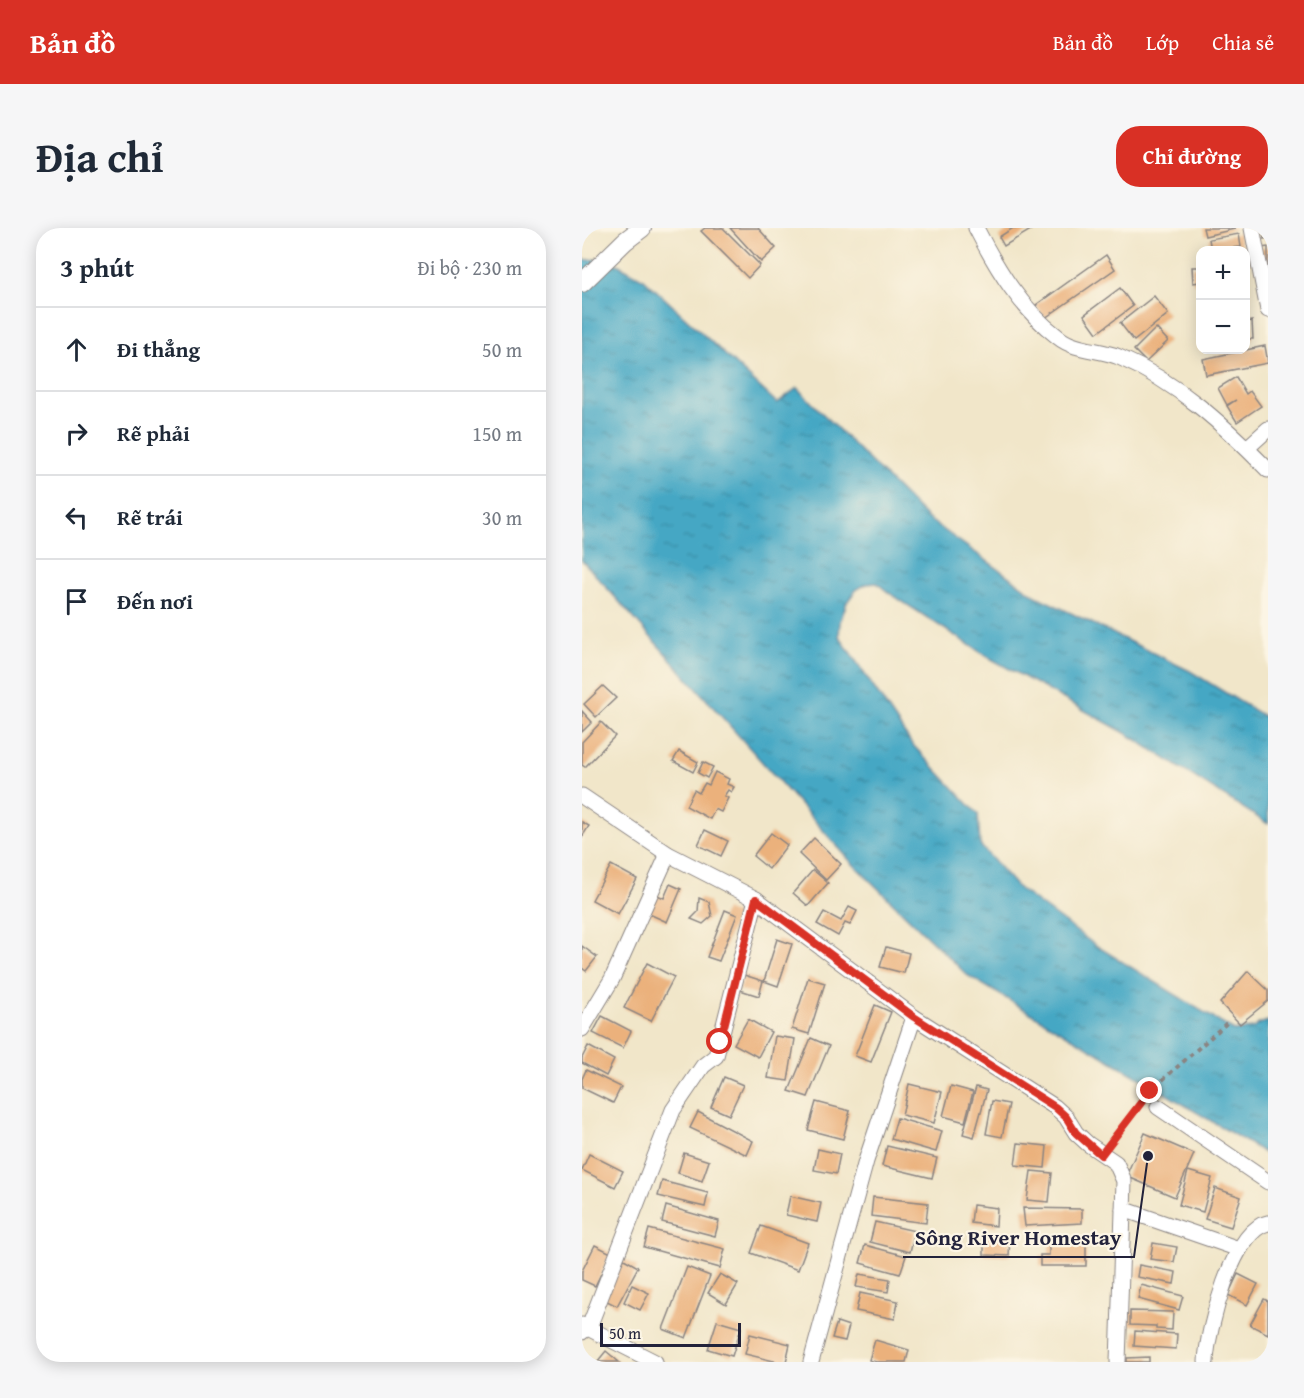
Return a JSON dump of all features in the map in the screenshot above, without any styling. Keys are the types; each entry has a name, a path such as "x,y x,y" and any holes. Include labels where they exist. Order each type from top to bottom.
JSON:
{"street":[{"path":"582,283 625,241 642,228"},
{"path":"976,228 1000,274 1029,310 1059,339 1085,349 1117,356 1190,397 1268,470"},
{"path":"1252,228 1268,310"},
{"path":"1247,448 1268,429"},
{"path":"582,796 668,854 756,899 914,1017 1055,1107 1066,1117 1076,1133 1101,1155 1116,1163 1124,1181 1118,1362"},
{"path":"582,1029 612,979 668,854"},
{"path":"655,1362 583,1328 591,1322 673,1110 703,1066 716,1056 756,899"},
{"path":"811,1362 866,1161 914,1017"},
{"path":"1158,1107 1268,1182"},
{"path":"1123,1209 1239,1248"},
{"path":"1206,1362 1206,1346 1211,1323 1239,1248 1261,1224 1268,1222"}],"path":[{"path":"1101,1155 1150,1091 1228,1022"}],"water":[{"path":"608,259 644,279 777,403 797,388 927,518 1036,596 1190,671 1268,719 1268,824 1127,734 988,657 877,583 866,584 856,590 847,602 840,622 839,636 911,743 978,814 980,845 1018,888 1095,945 1234,1031 1253,1028 1268,1021 1268,1155 967,975 853,864 582,560 582,260"}],"building":[{"path":"705,228 723,228 760,265 748,278 701,231"},
{"path":"730,228 758,228 776,248 761,262"},
{"path":"1013,228 1034,228 1004,246 999,237"},
{"path":"1203,228 1235,228 1235,229 1205,236"},
{"path":"1263,228 1268,228 1268,238 1264,239"},
{"path":"1239,234 1241,246 1210,246 1209,239"},
{"path":"1268,247 1268,267 1263,268 1261,248"},
{"path":"1106,255 1115,269 1045,318 1036,305"},
{"path":"1192,267 1196,267 1196,283 1193,283"},
{"path":"1120,288 1133,306 1097,333 1084,315"},
{"path":"1154,296 1168,314 1134,341 1120,323"},
{"path":"1250,321 1252,321 1253,339 1250,339"},
{"path":"1156,328 1168,341 1146,362 1134,350"},
{"path":"1265,346 1268,363 1206,375 1203,359 1227,354 1250,354 1250,349"},
{"path":"1236,377 1246,394 1250,391 1261,406 1237,422 1227,406 1236,400 1227,405 1218,388"},
{"path":"603,686 616,698 596,717 584,704"},
{"path":"582,711 592,722 582,732"},
{"path":"601,722 615,736 585,767 582,765 582,742"},
{"path":"679,751 698,762 693,772 673,761"},
{"path":"703,762 713,767 707,778 698,773"},
{"path":"715,772 729,779 727,784 734,787 724,796 728,798 721,812 715,809 710,819 686,806 694,790 699,793 705,783 709,785"},
{"path":"582,822 589,826 582,837"},
{"path":"705,830 728,841 721,856 698,845"},
{"path":"771,833 787,845 769,869 753,856"},
{"path":"814,838 841,864 826,880 799,854"},
{"path":"611,865 637,879 618,914 592,900"},
{"path":"813,870 828,883 808,906 793,893"},
{"path":"670,884 681,889 667,922 647,913 655,894 664,898"},
{"path":"699,898 709,902 712,916 703,924 691,919 698,912"},
{"path":"849,907 857,911 850,925 845,923 838,936 817,924 824,912 841,921"},
{"path":"725,910 737,915 719,961 707,957"},
{"path":"777,939 792,944 778,986 764,981"},
{"path":"582,946 597,957 586,971 582,968"},
{"path":"886,947 909,953 904,973 880,967"},
{"path":"647,963 674,977 651,1021 624,1008"},
{"path":"1248,971 1268,990 1268,1001 1240,1024 1220,1003"},
{"path":"744,975 763,981 759,996 740,990"},
{"path":"808,978 825,983 809,1034 792,1029"},
{"path":"875,1005 891,1012 871,1062 855,1056"},
{"path":"602,1016 631,1031 623,1048 593,1033"},
{"path":"748,1019 771,1032 758,1057 734,1044"},
{"path":"775,1036 795,1039 788,1081 768,1078"},
{"path":"811,1038 829,1046 808,1097 789,1091"},
{"path":"588,1046 614,1060 606,1076 582,1063"},
{"path":"586,1070 621,1087 613,1103 582,1088 582,1079"},
{"path":"724,1077 743,1085 729,1115 711,1107"},
{"path":"909,1084 942,1092 934,1123 902,1115"},
{"path":"951,1086 973,1092 965,1122 943,1116"},
{"path":"976,1087 987,1090 974,1137 963,1134"},
{"path":"992,1101 1009,1104 1002,1137 986,1134"},
{"path":"816,1102 850,1111 843,1139 808,1130"},
{"path":"698,1112 753,1141 747,1155 690,1128"},
{"path":"897,1118 942,1131 936,1152 891,1139"},
{"path":"1145,1133 1194,1154 1175,1197 1126,1176"},
{"path":"1018,1143 1047,1146 1045,1168 1015,1165"},
{"path":"887,1146 937,1158 932,1178 882,1166"},
{"path":"818,1149 840,1154 836,1174 814,1170"},
{"path":"684,1153 709,1161 702,1181 678,1173"},
{"path":"589,1154 623,1171 615,1187 582,1170"},
{"path":"1031,1171 1052,1173 1049,1202 1027,1200"},
{"path":"1188,1171 1212,1178 1203,1212 1179,1205"},
{"path":"662,1181 708,1193 705,1207 658,1196"},
{"path":"1215,1188 1241,1197 1231,1227 1205,1219"},
{"path":"790,1196 821,1203 817,1222 786,1215"},
{"path":"873,1197 928,1203 926,1223 871,1216"},
{"path":"973,1205 997,1208 996,1226 971,1223"},
{"path":"666,1206 719,1221 715,1236 662,1222"},
{"path":"1023,1208 1082,1209 1082,1223 1025,1226"},
{"path":"875,1222 915,1231 910,1252 870,1242"},
{"path":"761,1226 808,1243 798,1270 751,1253"},
{"path":"649,1229 725,1249 720,1268 644,1247"},
{"path":"984,1236 1010,1236 1009,1256 984,1255"},
{"path":"1049,1243 1086,1243 1086,1266 1040,1266 1040,1255 1049,1255"},
{"path":"1153,1243 1177,1247 1174,1262 1150,1259"},
{"path":"595,1245 611,1253 595,1286 582,1280 582,1271"},
{"path":"865,1245 906,1256 900,1274 860,1263"},
{"path":"624,1259 638,1267 617,1306 603,1299"},
{"path":"1139,1265 1176,1272 1174,1284 1137,1277"},
{"path":"687,1267 710,1276 686,1338 663,1329"},
{"path":"720,1274 738,1284 726,1304 708,1293"},
{"path":"859,1274 890,1279 888,1292 856,1287"},
{"path":"1238,1274 1258,1284 1247,1305 1228,1295"},
{"path":"632,1285 649,1293 640,1310 624,1302"},
{"path":"1141,1285 1183,1296 1179,1310 1138,1299"},
{"path":"860,1293 898,1301 895,1319 856,1311"},
{"path":"1264,1299 1268,1301 1268,1334 1250,1325"},
{"path":"1130,1311 1173,1312 1172,1330 1156,1329 1156,1326 1130,1325"},
{"path":"717,1321 741,1328 732,1356 708,1349"},
{"path":"837,1322 849,1326 845,1341 832,1338"},
{"path":"1135,1331 1177,1334 1176,1349 1134,1346"},
{"path":"750,1334 790,1344 786,1362 745,1354"},
{"path":"875,1340 909,1350 906,1362 869,1360"},
{"path":"606,1351 619,1362 597,1362"},
{"path":"1149,1357 1149,1362 1127,1362 1127,1358"}],"place":[{"name":"Sông River Homestay","path":"1148,1156"}],"route":[{"path":"720,1042 756,899 914,1017 1055,1107 1066,1117 1076,1133 1101,1155 1150,1091"}]}
